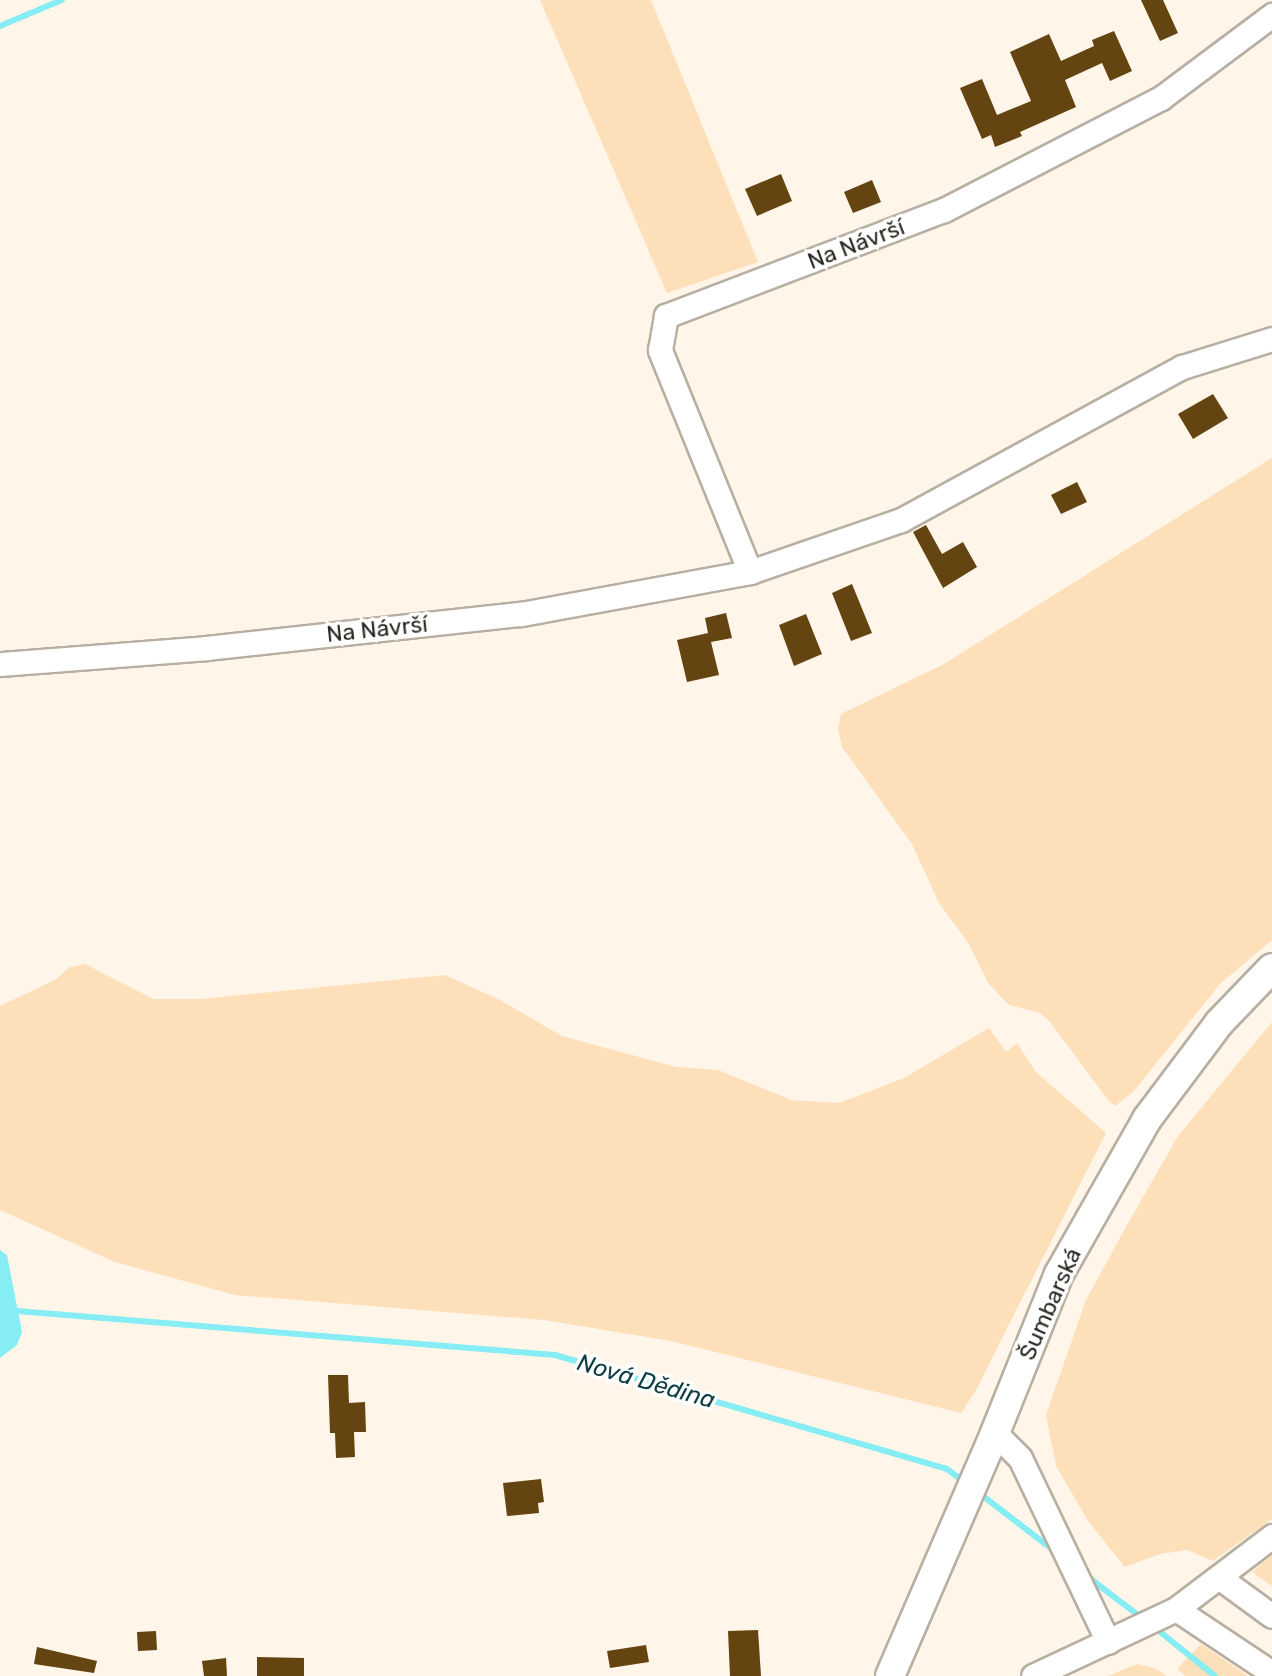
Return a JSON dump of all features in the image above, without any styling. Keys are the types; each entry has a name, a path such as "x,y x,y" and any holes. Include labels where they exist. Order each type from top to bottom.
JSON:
{"street":[{"name":"Na Návrší","path":"750,572 660,350 666,316 944,210 1161,98 1272,15"},
{"name":"Na Návrší","path":"0,664 206,648 521,614 750,572 901,520 1182,367 1272,338"},
{"name":"Šumbarská","path":"890,1676 995,1433 1059,1274 1147,1119 1219,1023 1272,968"},
{"path":"995,1433 1020,1458 1108,1642"},
{"path":"1033,1676 1176,1609 1272,1536"},
{"path":"1220,1578 1272,1616"},
{"path":"1176,1609 1272,1673"}],"shaded area":[{"path":"540,0 651,0 758,262 667,293"},
{"path":"1272,458 1272,940 1220,984 1133,1092 1115,1106 1050,1022 1040,1013 1009,1005 988,983 969,944 939,903 912,844 842,747 838,729 841,714 944,664"},
{"path":"85,964 153,999 200,999 445,975 500,1000 562,1036 676,1067 718,1070 791,1100 839,1103 904,1078 989,1028 1006,1052 1017,1043 1036,1072 1106,1133 975,1392 961,1413 671,1341 544,1320 235,1295 115,1262 0,1210 0,1006 55,980 70,967"},
{"path":"1272,1022 1272,1519 1213,1561 1187,1550 1160,1554 1125,1567 1088,1521 1056,1466 1046,1415 1086,1300 1178,1136"},
{"path":"1272,1555 1272,1586 1252,1572"},
{"path":"1201,1644 1248,1676 1186,1676 1177,1669"},
{"path":"1137,1664 1154,1668 1167,1676 1108,1676"}],"water":[{"path":"0,1250 7,1255 22,1332 17,1345 0,1358"}],"building":[{"path":"1141,0 1163,0 1178,33 1160,41"},
{"path":"1114,31 1132,71 1110,81 1102,63 1065,80 1076,107 1020,132 1022,136 995,147 991,135 982,139 960,88 982,79 997,115 1031,101 1010,52 1049,34 1061,61 1094,46 1092,40"},
{"path":"781,174 792,201 757,216 745,189"},
{"path":"872,180 881,202 853,213 844,192"},
{"path":"1213,394 1228,418 1193,439 1178,414"},
{"path":"1077,482 1087,502 1061,514 1051,495"},
{"path":"926,525 942,554 963,542 977,567 943,588 913,532"},
{"path":"852,584 872,633 851,641 832,593"},
{"path":"726,613 732,638 711,642 719,675 687,682 677,640 708,633 705,618"},
{"path":"806,614 822,654 794,666 779,625"},
{"path":"328,1375 348,1375 349,1403 365,1402 366,1432 354,1432 355,1457 336,1458 335,1433 330,1433"},
{"path":"541,1479 544,1502 538,1503 539,1513 507,1516 503,1483"},
{"path":"758,1630 761,1676 730,1676 728,1631"},
{"path":"156,1631 157,1650 138,1651 137,1632"},
{"path":"646,1645 649,1662 610,1668 607,1651"},
{"path":"37,1647 97,1661 94,1673 34,1664"},
{"path":"257,1657 304,1658 304,1676 257,1676"},
{"path":"226,1658 227,1676 204,1676 202,1661"}],"waterway":[{"path":"0,26 62,0"},
{"name":"Nová Dědina","path":"0,1306 17,1311 555,1355 947,1469 964,1482"},
{"name":"Nová Dědina","path":"979,1493 1056,1552"},
{"name":"Nová Dědina","path":"1084,1574 1142,1618"},
{"name":"Nová Dědina","path":"1154,1627 1215,1676"}]}
